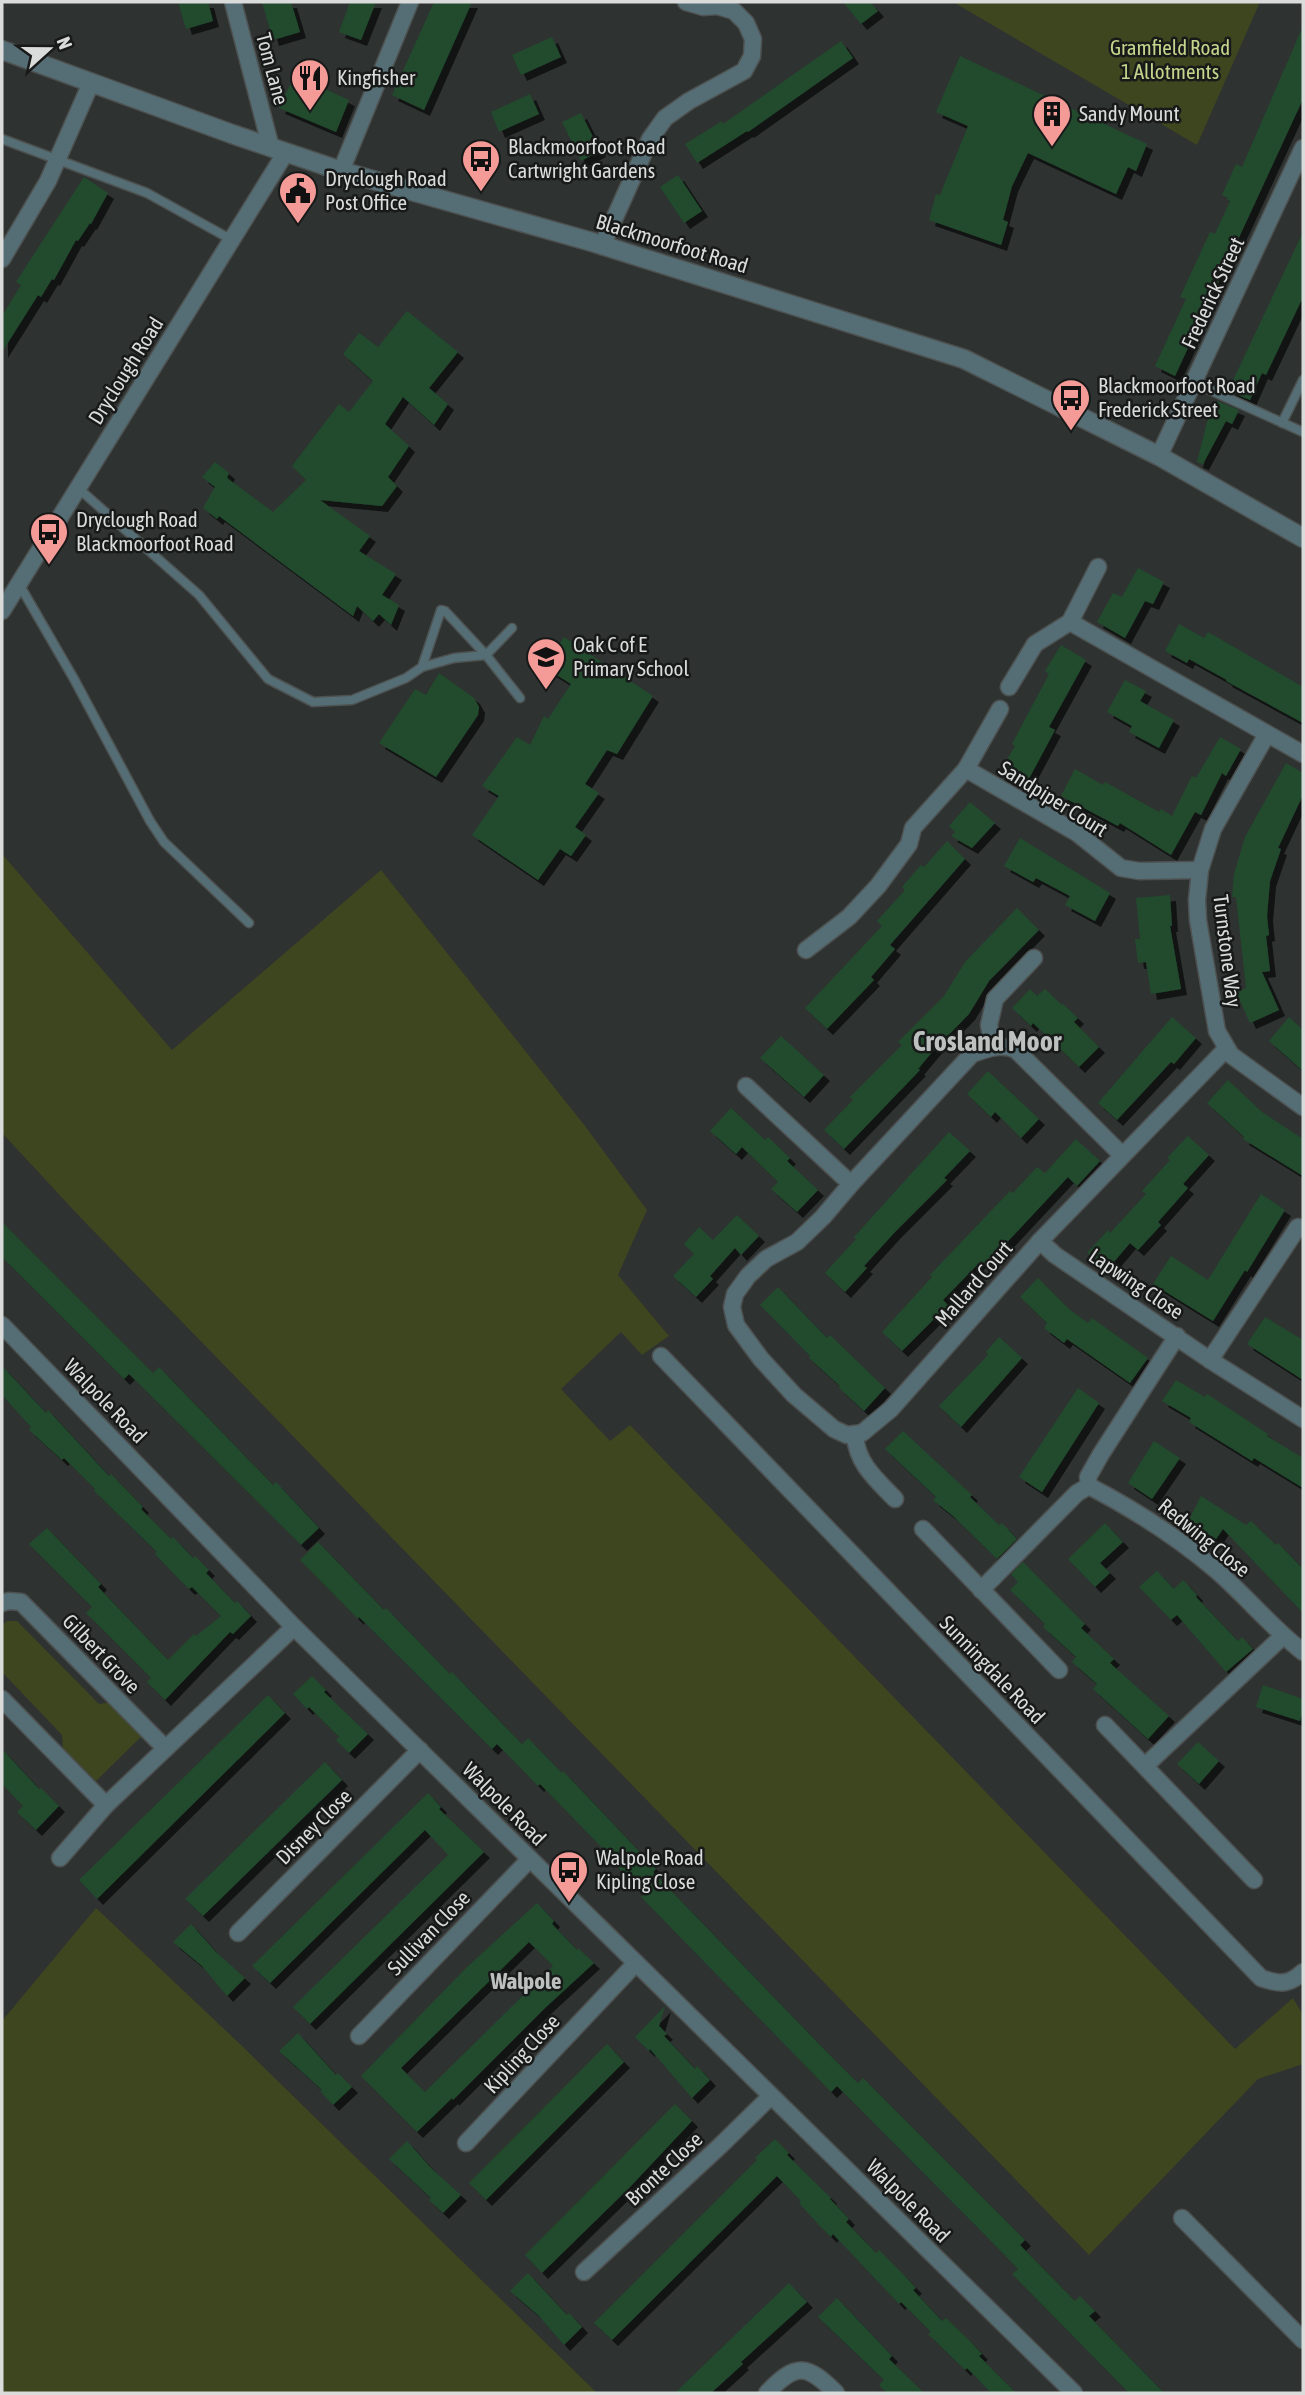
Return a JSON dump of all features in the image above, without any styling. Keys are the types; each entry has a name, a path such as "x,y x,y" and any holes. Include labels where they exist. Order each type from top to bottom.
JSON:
{"street":[{"name":"Tom Lane","path":"233,2 279,150"},
{"path":"341,171 410,2"},
{"path":"602,246 650,139 666,118 689,101 744,71 752,56 753,38 746,23 734,11 686,2"},
{"name":"Blackmoorfoot Road","path":"2,50 341,171 602,246 964,359 1160,456 1303,538"},
{"path":"4,252 48,181 91,83"},
{"name":"Frederick Street","path":"1160,456 1303,148"},
{"name":"Dryclough Road","path":"2,611 11,587 78,488 232,240 279,150"},
{"path":"1009,687 1035,644 1070,622 1098,567"},
{"path":"1070,622 1303,754"},
{"name":"Sandpiper Court","path":"806,950 849,917 878,886 909,844 913,828 966,769 1000,709"},
{"name":"Turnstone Way","path":"1226,1049 1217,1031 1198,920 1200,870 1213,830 1267,734"},
{"name":"Sandpiper Court","path":"966,769 1077,833 1121,868 1139,871 1200,870"},
{"path":"993,1047 989,1025 995,999 1034,958"},
{"path":"895,1499 866,1468 856,1450 855,1436 834,1429 794,1395 761,1359 736,1325 732,1307 735,1294 748,1276 766,1259 797,1242 823,1217 850,1184 972,1054 993,1047 1007,1046 1016,1050 1122,1155"},
{"path":"1226,1049 1303,1107"},
{"name":"Mallard Court","path":"855,1436 891,1409 1040,1241 1226,1049"},
{"path":"746,1086 850,1184"},
{"path":"1210,1360 1298,1227"},
{"name":"Lapwing Close","path":"1040,1241 1055,1255 1210,1360 1303,1419"},
{"name":"Walpole Road","path":"2,1325 294,1627 1074,2393"},
{"path":"981,1590 1077,1493 1089,1486 1088,1477 1101,1454 1177,1336"},
{"name":"Sunningdale Road","path":"661,1356 1261,1978 1279,1984 1297,1978 1303,1972"},
{"name":"Redwing Close","path":"1089,1486 1137,1511 1177,1538 1218,1572 1303,1652"},
{"path":"923,1530 1059,1670"},
{"name":"Gilbert Grove","path":"2,1603 21,1602 165,1748"},
{"path":"60,1858 106,1805 294,1627"},
{"path":"1145,1766 1283,1636"},
{"path":"2,1699 106,1805"},
{"path":"1105,1725 1254,1880"},
{"name":"Disney Close","path":"238,1933 420,1750"},
{"name":"Sullivan Close","path":"359,2036 530,1859"},
{"name":"Kipling Close","path":"466,2143 636,1963"},
{"name":"Bronte Close","path":"584,2272 771,2096"},
{"path":"1182,2218 1303,2340"},
{"path":"767,2393 786,2374 810,2371 820,2376 836,2393"}],"lane":[{"path":"2,139 147,193 232,240"},
{"path":"1282,423 1303,380"},
{"path":"1194,383 1303,432"},
{"path":"78,488 199,595 268,679 313,702 352,700 406,678 422,667 454,658 486,655 512,628"},
{"path":"11,587 74,680 164,842 249,923"},
{"path":"422,667 441,610 445,611 486,655 520,698"}],"green space":[{"name":"Gramfield Road 1 Allotments","path":"953,2 1260,2 1197,145"},
{"path":"2,854 172,1050 381,870 585,1126 647,1210 618,1275 669,1336 642,1355 621,1332 561,1389 610,1441 630,1425 1235,2049 1293,1998 1303,2015 1303,2064 1258,2079 1089,2255 80,1217 2,1133"},
{"path":"7,1621 17,1621 99,1704 111,1702 143,1735 96,1781 63,1748 62,1735 2,1672 2,1625"},
{"path":"96,1908 240,2044 597,2393 2,2393 2,2021"}],"building":[{"path":"178,2 208,2 213,21 186,29"},
{"path":"262,2 291,2 300,32 273,40"},
{"path":"350,2 376,2 361,40 339,32"},
{"path":"434,2 472,2 424,110 392,95"},
{"path":"843,2 870,2 878,11 861,24"},
{"path":"1303,26 1303,99 1175,376 1155,366 1186,299 1180,297 1210,232 1215,234 1230,201 1222,195 1236,164 1242,167"},
{"path":"552,37 561,57 521,75 512,55"},
{"path":"841,41 853,58 748,132 697,163 685,144 722,121 723,124"},
{"name":"Sandy Mount","path":"960,56 1147,144 1136,171 1128,167 1116,194 1028,153 1012,186 1003,220 1008,222 1001,245 929,220 936,194 940,195 968,126 936,112"},
{"path":"297,70 314,79 312,83 317,88 318,86 349,100 336,132 279,108"},
{"path":"530,94 539,114 499,132 491,112"},
{"path":"581,113 600,151 581,161 562,122"},
{"path":"678,175 702,211 684,223 660,187"},
{"path":"84,177 108,193 91,224 78,241 76,240 54,280 52,279 41,297 38,295 2,352 2,316 21,285 16,282"},
{"path":"1303,232 1303,297 1266,375 1262,373 1250,400 1228,391"},
{"path":"407,311 458,352 429,388 448,404 434,425 403,397 385,424 409,446 388,477 397,486 382,506 320,500 370,536 359,551 396,574 382,595 399,605 391,625 379,614 373,621 357,606 353,616 219,516 217,519 203,508 215,487 202,477 215,462 229,473 227,478 273,512 306,480 292,466 339,404 349,412 373,381 343,354 359,333 378,347"},
{"path":"1217,401 1239,410 1232,424 1226,421 1203,464 1197,462 1207,422"},
{"path":"1138,568 1164,582 1153,604 1145,601 1125,638 1097,622 1113,593 1122,597"},
{"path":"1179,624 1204,638 1208,632 1303,687 1303,723 1189,659 1187,663 1165,651"},
{"path":"564,637 653,696 617,754 607,750 585,784 599,793 575,827 586,835 571,856 560,849 538,880 472,835 499,796 482,786 517,737 530,745 544,716 548,719 571,684 544,667"},
{"path":"1061,645 1086,660 1049,727 1055,730 1023,790 998,775 1015,746 1012,744 1049,674 1045,671"},
{"path":"439,673 474,698 479,707 478,715 436,777 379,743 415,689 426,695"},
{"path":"1125,680 1146,691 1140,701 1174,720 1159,748 1129,732 1132,726 1107,712"},
{"path":"1220,737 1241,749 1226,776 1222,773 1201,815 1195,812 1171,855 1120,823 1118,826 1061,796 1075,769 1103,785 1105,782 1159,812 1161,809 1172,816 1192,776 1196,778"},
{"path":"1286,763 1303,773 1303,795 1278,848 1281,849 1270,881 1267,916 1269,935 1266,936 1270,971 1262,972 1279,1010 1250,1023 1236,992 1246,988 1236,897 1232,897 1234,874 1245,837"},
{"path":"970,802 995,823 972,848 951,836 955,832 949,826"},
{"path":"1020,838 1110,893 1095,921 1065,905 1070,896 1036,878 1033,882 1004,866"},
{"path":"947,841 965,859 890,945 895,949 871,977 874,980 827,1029 805,1008 882,926 877,921 905,890 902,887"},
{"path":"1170,895 1170,926 1181,989 1151,994 1146,962 1138,963 1135,939 1140,939 1136,898"},
{"path":"1017,908 1039,930 989,981 969,1014 933,1051 918,1069 920,1070 844,1149 824,1130 853,1100 850,1097 902,1045 898,1042 944,996 965,962"},
{"path":"1030,989 1037,996 1045,989 1063,1004 1078,1018 1074,1022 1099,1047 1079,1067 1033,1023 1031,1026 1012,1008"},
{"path":"1172,1017 1196,1038 1174,1064 1171,1062 1117,1120 1098,1103"},
{"path":"1289,1017 1303,1030 1303,1071 1269,1041"},
{"path":"781,1036 824,1075 804,1097 760,1058"},
{"path":"988,1071 1039,1119 1021,1138 995,1112 991,1117 967,1094"},
{"path":"1228,1080 1262,1112 1303,1139 1303,1176 1243,1139 1244,1137 1207,1103"},
{"path":"731,1108 765,1140 768,1137 790,1158 787,1161 818,1190 797,1212 771,1189 778,1182 742,1147 736,1154 710,1131"},
{"path":"949,1132 970,1151 944,1178 947,1180 864,1266 867,1268 845,1292 825,1273"},
{"path":"1188,1136 1209,1155 1183,1184 1188,1188 1158,1222 1161,1225 1138,1250 1130,1243 1107,1270 1087,1253 1108,1230 1110,1233 1146,1194 1142,1191"},
{"path":"1076,1139 1100,1161 1077,1186 1068,1177 985,1266 981,1261 943,1300 948,1305 902,1351 882,1332 932,1277 930,1275 1010,1191 1013,1193 1037,1167 1045,1173"},
{"path":"1261,1194 1285,1210 1213,1321 1153,1284 1171,1256 1208,1280"},
{"path":"737,1215 759,1236 741,1255 735,1248 710,1276 713,1279 696,1297 673,1276 694,1254 684,1244 699,1227 713,1240"},
{"path":"2,1222 153,1373 159,1367 273,1485 276,1482 319,1528 301,1545 129,1374 124,1379 2,1257"},
{"path":"1038,1278 1069,1309 1088,1323 1092,1318 1148,1358 1130,1383 1067,1339 1064,1343 1044,1328 1047,1323 1020,1297"},
{"path":"778,1287 827,1338 830,1335 885,1388 864,1411 809,1358 760,1305"},
{"path":"1265,1317 1303,1340 1303,1380 1247,1344"},
{"path":"999,1337 1022,1358 961,1427 939,1406 988,1355 986,1352"},
{"path":"2,1366 46,1413 48,1410 109,1476 111,1474 171,1539 173,1537 209,1570 206,1573 251,1616 233,1634 230,1632 165,1700 147,1682 151,1678 86,1613 92,1607 29,1544 47,1528 101,1584 98,1587 168,1660 194,1634 196,1636 221,1616 192,1587 189,1589 176,1576 155,1554 157,1552 64,1458 62,1460 29,1430 31,1427 2,1395"},
{"path":"1176,1380 1205,1397 1207,1394 1303,1458 1303,1488 1254,1458 1252,1461 1189,1422 1191,1418 1162,1401"},
{"path":"1078,1388 1099,1403 1042,1492 1019,1477"},
{"path":"903,1431 972,1495 970,1497 999,1525 1002,1523 1017,1539 997,1559 933,1500 936,1497 885,1449"},
{"path":"1154,1441 1180,1458 1152,1499 1128,1483"},
{"path":"1201,1496 1246,1525 1251,1521 1276,1545 1278,1543 1303,1569 1303,1613 1223,1529 1216,1539 1188,1522"},
{"path":"1105,1523 1123,1542 1100,1563 1110,1573 1095,1587 1068,1559"},
{"path":"318,1542 522,1744 528,1738 562,1773 563,1771 656,1869 653,1872 820,2045 858,2083 863,2078 1025,2240 1020,2245 1075,2301 1080,2296 1095,2311 1089,2316 1164,2393 1129,2393 1012,2274 1018,2269 837,2086 831,2092 641,1897 644,1894 540,1784 538,1786 497,1744 492,1749 359,1617 358,1619 300,1560"},
{"path":"1023,1562 1085,1624 1081,1628 1114,1659 1110,1663 1169,1716 1148,1739 1093,1689 1097,1684 1072,1662 1076,1657 1043,1627 1045,1624 1010,1590 1018,1582 1011,1574"},
{"path":"1157,1571 1174,1589 1183,1580 1238,1641 1242,1637 1253,1649 1226,1672 1177,1615 1171,1620 1139,1587"},
{"path":"312,1676 326,1690 324,1692 368,1734 349,1753 336,1740 339,1737 293,1694"},
{"path":"1263,1685 1303,1699 1300,1721 1256,1707"},
{"path":"268,1695 285,1713 97,1899 79,1880"},
{"path":"1198,1742 1219,1761 1199,1784 1177,1764"},
{"path":"2,1749 39,1789 59,1806 36,1830 17,1812 23,1806 2,1784"},
{"path":"325,1762 342,1780 203,1916 185,1899"},
{"path":"428,1793 441,1807 439,1809 484,1852 310,2024 293,2007 448,1855 425,1830 270,1983 252,1966"},
{"path":"537,1903 554,1921 552,1924 594,1963 417,2132 361,2076 466,1968","holes":["529,1942 553,1966 425,2092 401,2068"]},
{"path":"191,1924 216,1952 245,1978 227,1996 202,1966 173,1942"},
{"path":"665,2006 659,2026 667,2034 664,2036 695,2069 697,2066 710,2080 692,2098 650,2049 649,2051 635,2037"},
{"path":"298,2033 336,2075 338,2073 352,2087 333,2105 320,2091 322,2090 279,2051"},
{"path":"607,2044 624,2062 486,2200 469,2183"},
{"path":"675,2104 692,2121 630,2187 542,2273 525,2255"},
{"path":"775,2139 849,2219 846,2222 876,2253 879,2250 902,2273 916,2288 913,2290 942,2321 946,2318 968,2339 982,2354 979,2356 1016,2393 991,2393 967,2368 965,2370 833,2234 831,2237 817,2223 777,2176 612,2340 594,2323"},
{"path":"407,2141 432,2169 461,2195 443,2213 429,2200 431,2198 389,2159"},
{"path":"528,2273 567,2315 569,2313 582,2327 564,2345 539,2316 510,2291"},
{"path":"789,2283 807,2302 741,2362 743,2364 711,2393 675,2393"},
{"path":"837,2298 892,2356 889,2359 924,2393 887,2393 879,2385 884,2380 818,2317"}],"place":[{"name":"Kingfisher","path":"310,112"},
{"name":"Sandy Mount","path":"1052,148"},
{"name":"Blackmoorfoot Road Cartwright Gardens","path":"481,193"},
{"name":"Dryclough Road Post Office","path":"298,225"},
{"name":"Blackmoorfoot Road Frederick Street","path":"1071,432"},
{"name":"Dryclough Road Blackmoorfoot Road","path":"49,566"},
{"name":"Oak C of E Primary School","path":"546,691"},
{"name":"Walpole Road Kipling Close","path":"569,1904"}],"district":[{"name":"Crosland Moor","path":"987,1041"},
{"name":"Walpole","path":"526,1981"}]}
